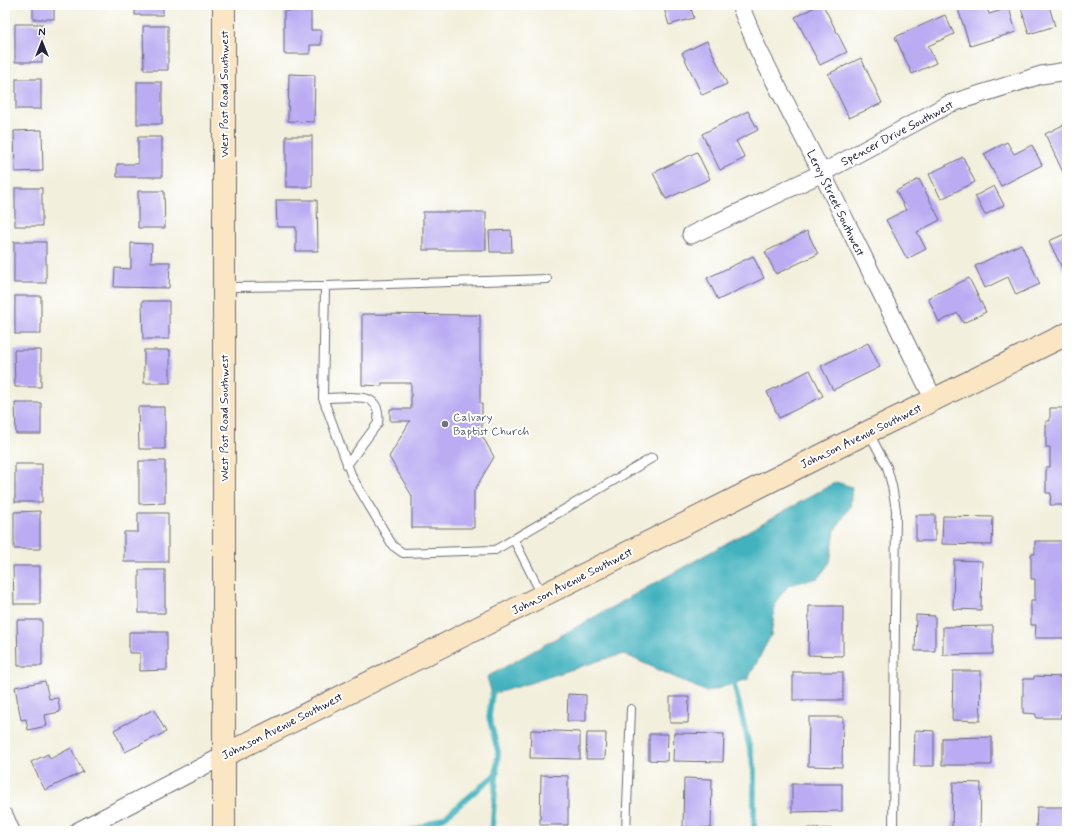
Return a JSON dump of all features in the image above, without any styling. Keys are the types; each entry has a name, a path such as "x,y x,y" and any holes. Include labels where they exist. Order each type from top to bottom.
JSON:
{"street":[{"name":"West Post Road Southwest","path":"224,5 224,831"},
{"name":"Leroy Street Southwest","path":"740,5 758,49 822,173 934,400"},
{"name":"Spencer Drive Southwest","path":"691,235 822,173 950,104 1041,75 1067,71"},
{"name":"Johnson Avenue Southwest","path":"78,831 223,756 868,432 1067,334"},
{"path":"5,816 11,831"}],"lane":[{"path":"224,288 547,279"},
{"path":"325,286 323,398 352,477 393,546 403,553 495,550 652,458"},
{"path":"323,398 361,398 370,400 376,405 379,414 378,423 348,465"},
{"path":"868,432 887,467 896,510 893,831"},
{"path":"514,540 542,596"},
{"path":"626,831 631,710"}],"water":[{"path":"836,482 852,487 850,507 835,530 830,562 818,578 789,585 776,601 771,635 748,679 707,692 624,654 492,694 487,677"}],"building":[{"path":"33,5 54,5 54,19 33,19"},
{"path":"135,5 163,5 163,15 135,15"},
{"path":"663,5 690,5 694,18 669,25"},
{"path":"819,5 823,5 847,52 820,65 795,17"},
{"path":"972,5 986,5 989,14 1009,8 1016,32 970,46 958,9"},
{"path":"1020,5 1052,5 1049,6 1055,26 1029,34"},
{"path":"284,11 311,11 311,30 321,30 321,45 310,45 310,54 284,54"},
{"path":"945,15 954,34 928,46 936,63 912,74 895,37"},
{"path":"15,24 42,24 42,62 15,62"},
{"path":"143,26 168,26 168,70 144,70"},
{"path":"707,41 727,84 702,95 682,53"},
{"path":"861,58 882,103 849,118 828,74"},
{"path":"289,74 315,75 314,122 288,121"},
{"path":"16,79 41,79 41,109 16,109"},
{"path":"137,82 162,82 162,124 137,124"},
{"path":"748,111 758,130 736,141 745,158 720,170 702,134"},
{"path":"1065,124 1067,129 1067,181 1045,134"},
{"path":"42,130 43,171 15,172 14,131"},
{"path":"286,136 312,136 312,187 286,187"},
{"path":"138,137 162,137 162,177 117,177 117,164 138,164"},
{"path":"1007,142 1014,154 1032,145 1042,165 1001,186 984,154"},
{"path":"697,152 710,179 666,199 653,173"},
{"path":"963,157 975,182 941,199 929,174"},
{"path":"919,179 940,220 917,232 926,249 907,259 886,220 906,210 896,191"},
{"path":"994,186 1004,205 985,215 975,196"},
{"path":"15,188 42,188 42,226 15,226"},
{"path":"138,191 164,191 165,228 138,228"},
{"path":"276,200 317,200 318,251 296,251 296,227 277,227"},
{"path":"423,212 486,212 486,250 423,250"},
{"path":"511,230 512,252 490,252 489,231"},
{"path":"807,231 818,254 776,274 765,252"},
{"path":"1067,233 1067,267 1063,270 1049,241"},
{"path":"14,242 46,242 46,283 14,283"},
{"path":"131,243 152,244 151,262 170,262 169,288 114,287 115,268 131,269"},
{"path":"1021,244 1040,284 1016,295 1008,277 985,288 975,266"},
{"path":"753,256 764,278 718,300 707,278"},
{"path":"969,278 986,312 963,323 958,313 939,322 928,298"},
{"path":"15,296 41,296 41,334 15,334"},
{"path":"142,301 169,301 169,339 143,339"},
{"name":"Calvary Baptist Church","path":"362,314 480,315 480,403 482,404 482,428 479,430 494,457 474,491 474,528 412,528 412,496 389,457 410,421 390,421 390,409 411,409 411,383 382,383 382,386 362,385"},
{"path":"868,343 880,367 833,390 821,366"},
{"path":"14,350 41,350 41,387 15,387"},
{"path":"144,350 170,350 170,383 144,383"},
{"path":"810,370 823,396 779,418 767,392"},
{"path":"15,403 41,403 41,434 16,434"},
{"path":"138,407 165,407 165,449 139,449"},
{"path":"1050,408 1067,408 1067,505 1050,505 1051,493 1046,493 1046,467 1050,467 1050,447 1046,447 1046,421 1050,421"},
{"path":"139,461 165,461 165,503 139,504"},
{"path":"15,464 42,464 42,502 15,502"},
{"path":"40,511 40,549 14,549 14,512"},
{"path":"138,513 168,513 168,562 124,562 124,532 138,532"},
{"path":"916,515 935,515 935,541 916,541"},
{"path":"943,516 993,517 992,545 942,544"},
{"path":"1035,541 1067,541 1067,638 1035,638 1036,625 1031,625 1031,600 1035,600 1035,579 1031,579 1031,554 1035,554"},
{"path":"954,560 982,561 981,610 953,609"},
{"path":"13,566 40,566 40,604 14,604"},
{"path":"139,570 165,570 165,613 139,613"},
{"path":"809,606 843,606 843,656 808,655"},
{"path":"916,615 935,616 935,651 915,651"},
{"path":"17,620 42,620 42,666 18,666"},
{"path":"993,626 993,654 943,655 943,627"},
{"path":"129,632 167,632 167,670 140,671 140,653 129,653"},
{"path":"953,671 981,671 980,721 952,720"},
{"path":"793,672 843,672 843,700 793,700"},
{"path":"1034,676 1064,677 1064,679 1067,679 1067,714 1061,714 1061,718 1036,718 1036,714 1023,713 1023,679 1034,679"},
{"path":"45,681 49,699 58,698 60,712 45,715 47,726 28,730 26,719 21,720 15,687"},
{"path":"568,694 586,695 586,721 567,721"},
{"path":"670,697 689,697 688,723 670,723"},
{"path":"154,709 166,732 125,752 114,730"},
{"path":"809,717 843,717 842,767 808,766"},
{"path":"531,730 580,732 580,759 530,758"},
{"path":"915,730 934,731 934,766 914,766"},
{"path":"587,733 606,733 605,759 586,759"},
{"path":"674,733 724,734 723,762 673,761"},
{"path":"649,734 668,734 667,761 649,760"},
{"path":"992,737 992,765 942,765 942,738"},
{"path":"71,748 83,772 45,790 31,762 48,754 50,759"},
{"path":"541,775 568,776 568,825 540,825"},
{"path":"684,778 712,779 711,828 683,827"},
{"path":"953,782 981,783 980,831 952,831"},
{"path":"792,784 842,784 842,811 792,812"},
{"path":"1037,807 1067,807 1067,831 1036,831"},
{"path":"808,828 843,829 843,831 808,831"}],"waterway":[{"path":"734,684 754,766 754,831"},
{"path":"492,694 489,717 498,752 492,831"},
{"path":"411,831 445,817 497,773"}],"place":[{"name":"Calvary Baptist Church","path":"445,424"}]}
